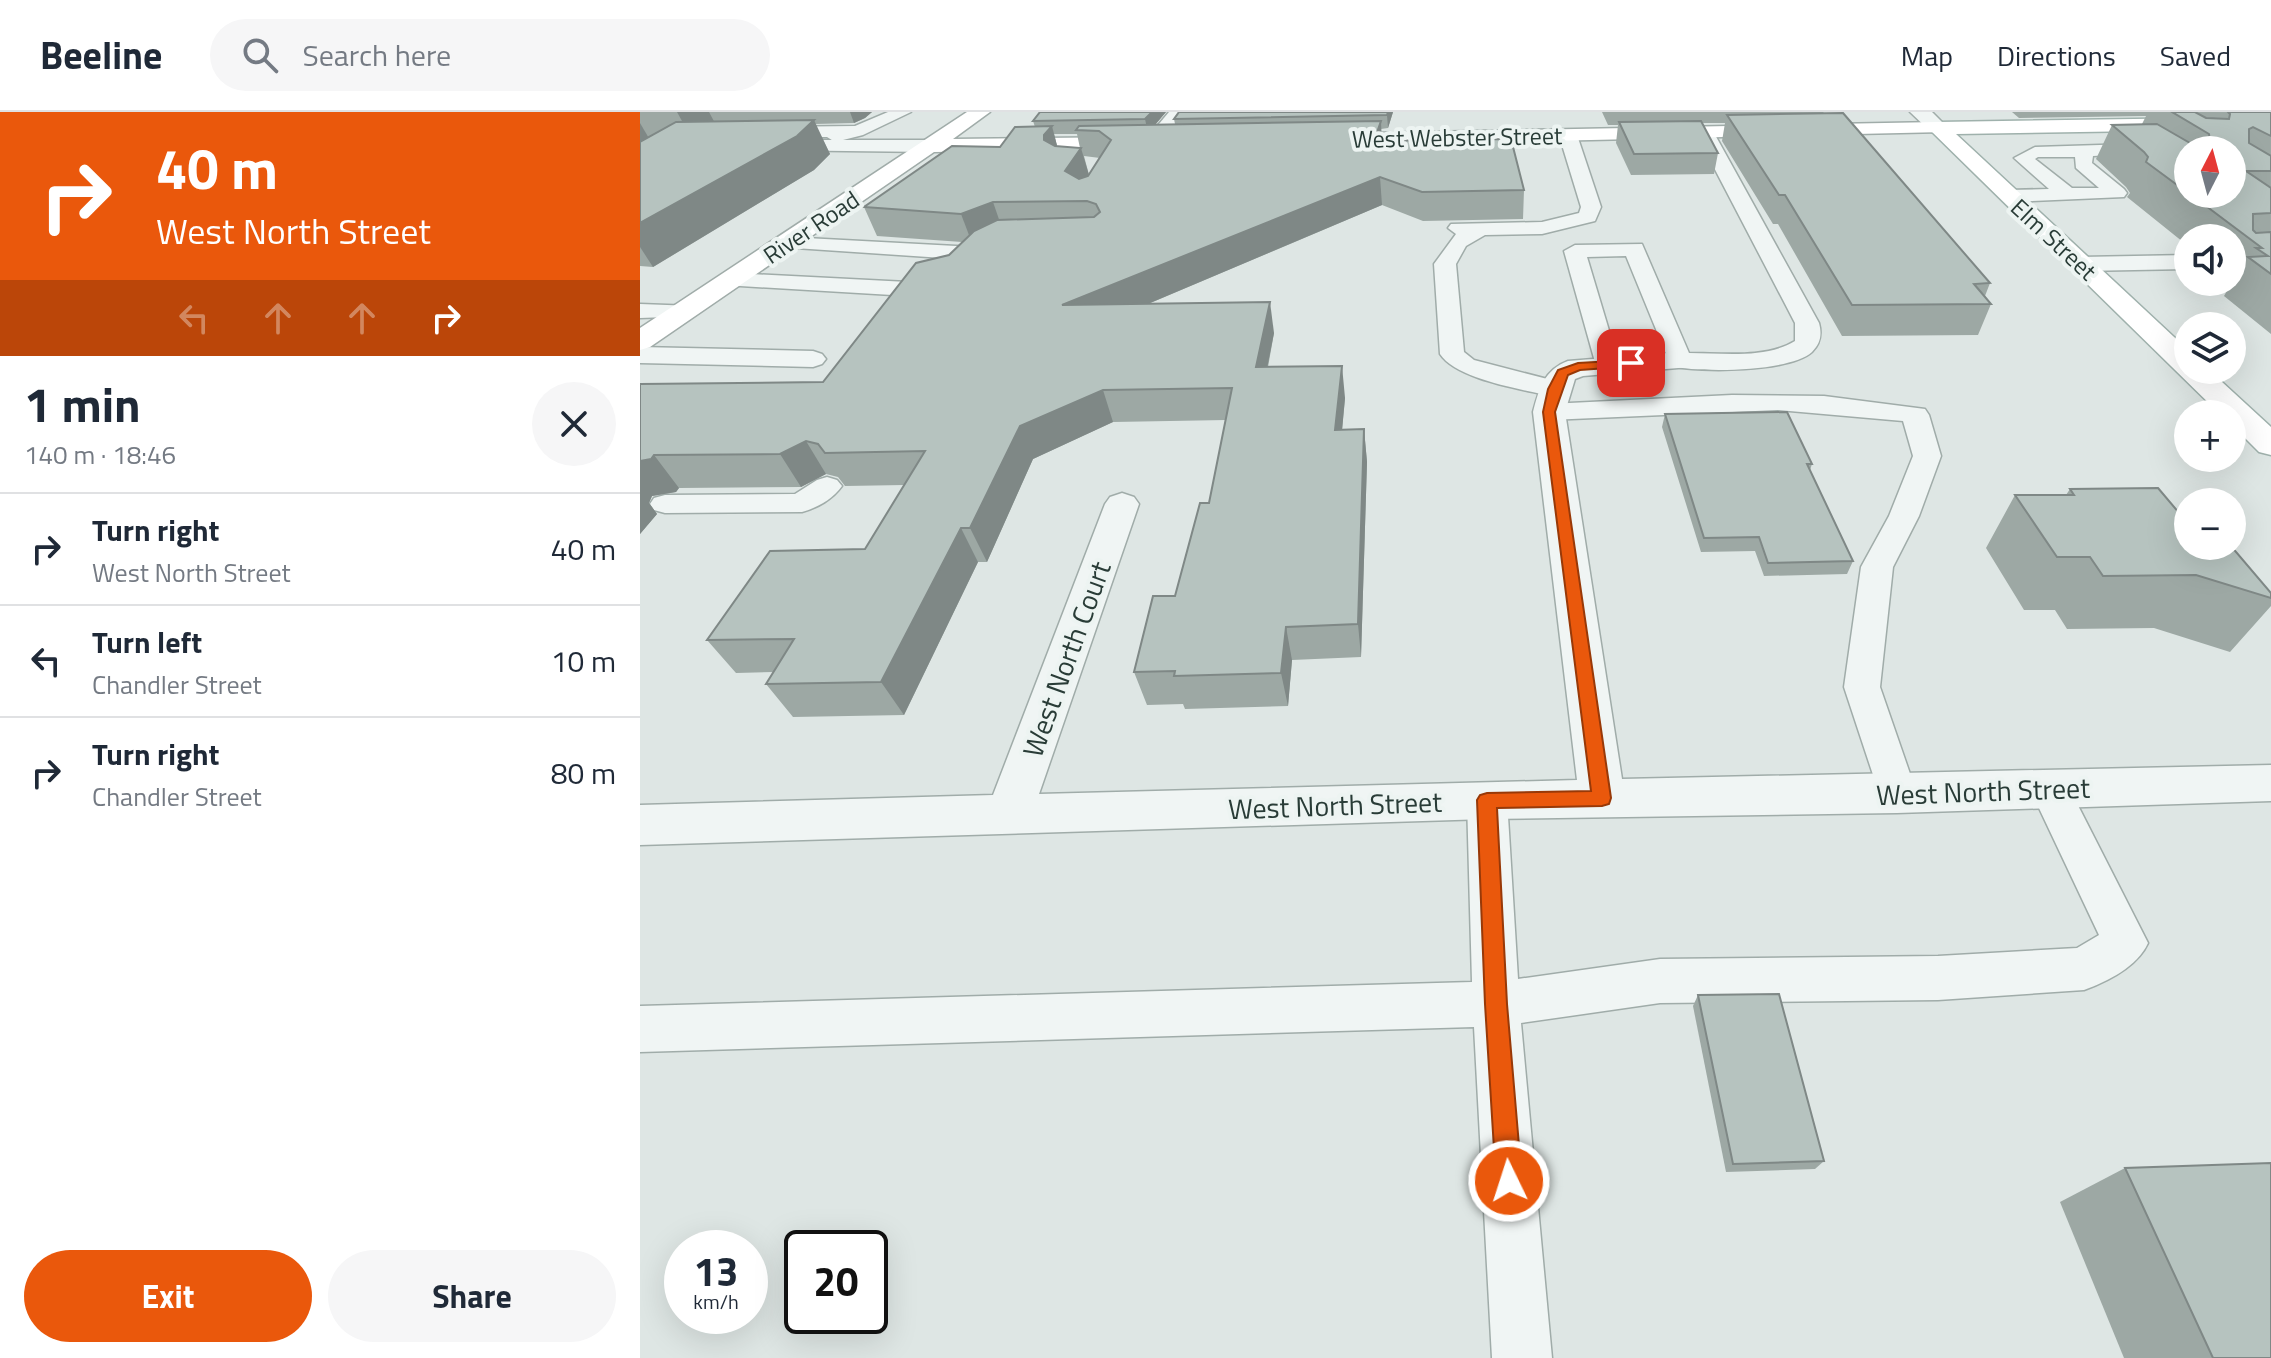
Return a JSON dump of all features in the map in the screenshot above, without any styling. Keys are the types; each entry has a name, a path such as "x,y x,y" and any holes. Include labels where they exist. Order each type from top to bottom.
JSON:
{"street":[{"name":"River Road","path":"640,341 980,112"},
{"path":"1153,143 1179,112"},
{"name":"Elm Street","path":"1920,112 2174,353"},
{"name":"West Webster Street","path":"1299,140 2271,122"},
{"path":"743,140 799,146 1178,143"},
{"path":"1602,798 1552,400 1563,373 1578,367 1680,361"},
{"path":"2207,384 2271,445"},
{"name":"West North Court","path":"1009,814 1122,504"},
{"name":"West North Street","path":"640,825 1487,800 1897,794 2271,783"}],"lane":[{"path":"799,146 857,131 903,112"},
{"path":"2256,112 2271,122"},
{"path":"2163,125 2180,136"},
{"path":"2066,193 2023,158 2035,152 2150,153 2111,126"},
{"path":"743,140 857,131"},
{"path":"1606,364 1575,251 1634,249 1680,361 1768,358 1793,353 1804,346 1810,336 1807,323 1705,133"},
{"path":"1437,227 1482,229 1549,226 1588,217 1591,207 1568,135"},
{"path":"1063,164 1079,145"},
{"path":"2009,196 2117,193 2083,164 2085,151"},
{"path":"1482,229 1465,235 1450,252 1445,264 1452,354 1465,365 1552,400 1790,401 1865,406 1915,415 1927,456 1904,516 1877,567 1862,687 1897,794"},
{"path":"732,280 909,289 952,277 982,250 787,243"},
{"path":"2081,264 2174,262"},
{"path":"640,311 686,311"},
{"path":"640,355 813,359"},
{"path":"665,504 802,503 827,486"},
{"path":"640,1029 1496,1004 1660,981 1938,978 2084,969 2125,943 2050,789"},
{"path":"1487,800 1496,1004 1522,1358"}],"building":[{"path":"1040,112 1152,112 1145,119 1033,121"},
{"path":"1179,112 1388,112 1387,115 1174,119"},
{"path":"2172,112 2195,112 2206,118 2229,119 2228,112 2271,112 2271,136 2253,127 2249,129 2249,143 2271,156 2271,171 2246,171 2246,136 2209,134"},
{"path":"1843,113 1990,283 1974,284 1991,304 1852,305 1785,195 1779,195 1727,115"},
{"path":"814,120 797,136 640,223 640,142 676,122"},
{"path":"1381,121 1374,141 1511,139 1524,190 1422,192 1380,177 1062,305 1270,302 1256,367 1342,366 1335,430 1364,429 1358,624 1286,627 1281,673 1174,676 1175,671 1134,672 1153,596 1175,596 1200,503 1209,503 1232,388 1103,390 1020,426 970,528 961,528 881,682 766,684 794,639 707,640 770,551 865,549 925,451 825,453 818,444 806,441 780,454 654,455 651,459 640,461 640,384 823,382 916,263 949,255 974,231 997,220 1094,217 1100,212 1096,204 1087,201 993,202 961,214 864,207 952,146 1000,147 1015,127 1052,126 1044,135 1044,140 1055,146 1081,148 1065,171 1079,179 1088,176 1111,140 1099,131 1076,130 1079,126"},
{"path":"1701,121 1718,153 1634,154 1619,122"},
{"path":"2157,124 2178,136 2174,136 2174,183 2146,162 2148,157 2144,152 2112,125"},
{"path":"2246,171 2271,188 2271,213 2253,214 2253,230 2256,233 2271,232 2271,274 2248,257 2268,256 2246,236 2246,224 2230,224 2209,208 2246,208"},
{"path":"1787,412 1812,464 1807,464 1853,561 1768,563 1759,537 1704,538 1665,414"},
{"path":"2158,488 2174,507 2174,560 2243,560 2271,593 2271,598 2196,575 2103,576 2090,557 2057,557 2015,495 2074,495 2070,489"},
{"path":"1779,994 1824,1161 1733,1164 1698,995"},
{"path":"2271,1163 2271,1358 2213,1358 2125,1168"}],"route":[{"path":"1509,1181 1496,1004 1487,800 1602,798 1549,412 1554,389 1563,373 1578,367 1631,363"}]}
